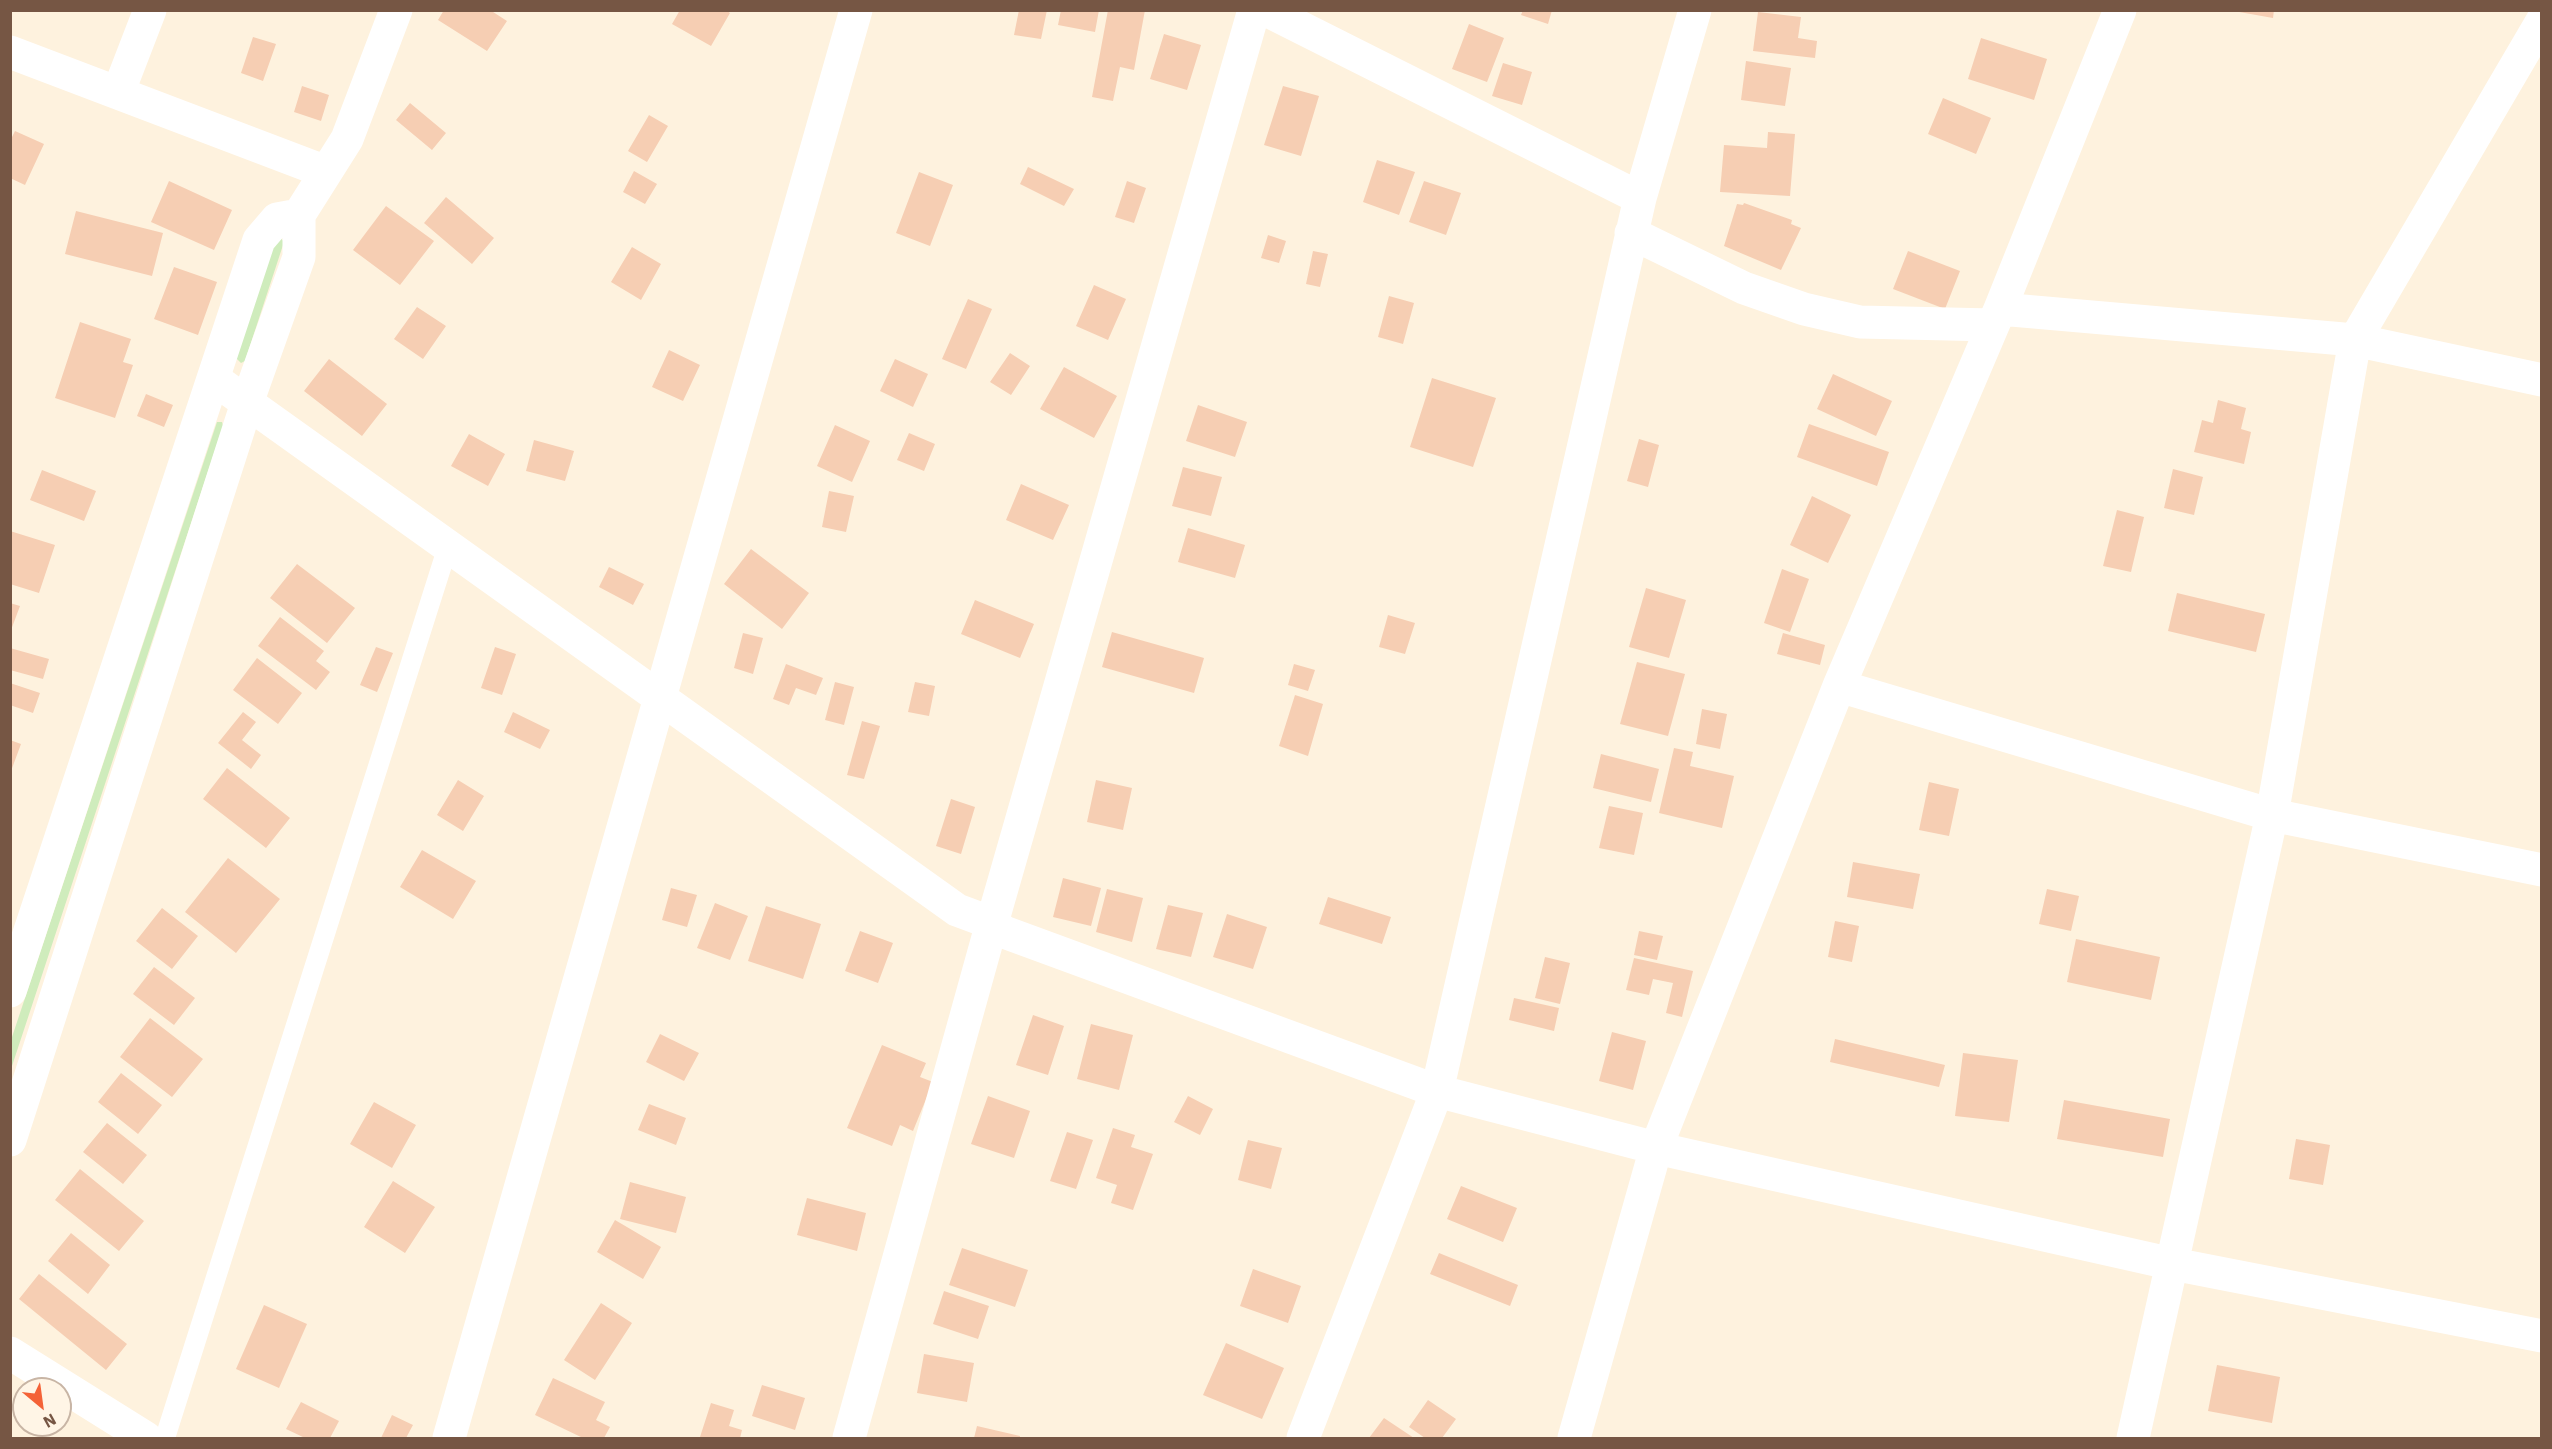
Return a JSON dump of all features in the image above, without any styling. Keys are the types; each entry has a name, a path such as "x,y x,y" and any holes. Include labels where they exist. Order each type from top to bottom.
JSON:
{"street":[{"path":"118,93 150,10"},
{"path":"10,1140 247,403 299,257 299,215 347,139 396,10"},
{"path":"449,1438 662,699 856,10"},
{"path":"849,1438 993,923 1254,10"},
{"path":"1266,10 1640,198"},
{"path":"1303,1438 1437,1091 1631,233 1695,10"},
{"path":"1574,1438 1656,1148 1839,686 1997,317 2120,10"},
{"path":"2133,1438 2272,815 2355,340 2541,21"},
{"path":"10,52 326,172"},
{"path":"10,991 260,240 277,219 299,215"},
{"path":"1631,233 1744,288 1804,309 1860,322 1997,317 2355,340 2541,380"},
{"path":"214,379 957,910 993,923 1015,936 1437,1091 1656,1148 2173,1264 2541,1336"},
{"path":"1839,686 2272,815 2541,870"},
{"path":"10,1353 146,1438"}],"lane":[{"path":"165,1438 448,546"}],"green space":[{"path":"280,237 284,242 245,361 241,363 236,358 276,239"},
{"path":"217,422 222,422 223,426 11,1069 11,1040"}],"building":[{"path":"444,10 490,10 507,21 487,51 438,20"},
{"path":"680,10 726,10 730,13 711,46 672,24"},
{"path":"1019,10 1047,10 1041,39 1014,35"},
{"path":"1061,10 1099,10 1095,32 1058,25"},
{"path":"1108,10 1145,10 1134,70 1120,67 1113,101 1092,97"},
{"path":"1523,10 1552,10 1548,24 1521,15"},
{"path":"2228,10 2274,10 2273,18"},
{"path":"1758,12 1801,17 1798,38 1817,41 1815,58 1753,51"},
{"path":"1469,24 1504,38 1487,82 1452,69"},
{"path":"1164,34 1201,45 1187,90 1150,79"},
{"path":"253,37 276,44 263,81 241,73"},
{"path":"1981,38 2047,59 2034,100 1968,79"},
{"path":"1746,61 1791,68 1785,106 1741,100"},
{"path":"1503,63 1532,72 1522,105 1492,96"},
{"path":"302,86 329,95 321,121 294,112"},
{"path":"1283,86 1319,96 1301,156 1264,145"},
{"path":"1943,98 1991,118 1976,154 1928,134"},
{"path":"410,103 446,133 432,150 396,120"},
{"path":"649,115 668,126 647,162 628,151"},
{"path":"15,131 44,144 25,185 10,178 10,141"},
{"path":"1768,132 1795,134 1790,196 1720,192 1724,145 1767,148"},
{"path":"1377,160 1415,172 1399,215 1363,202"},
{"path":"1028,167 1074,189 1064,206 1020,184"},
{"path":"634,171 657,184 645,204 623,192"},
{"path":"919,172 953,185 930,246 896,233"},
{"path":"169,181 232,210 214,250 151,222"},
{"path":"1127,181 1146,188 1134,223 1115,217"},
{"path":"1424,181 1461,193 1446,235 1409,222"},
{"path":"446,197 494,238 472,264 424,223"},
{"path":"1744,203 1792,220 1791,224 1801,228 1781,270 1724,246 1737,204 1743,205"},
{"path":"386,206 434,241 400,285 353,250"},
{"path":"76,211 163,233 152,276 65,254"},
{"path":"1268,235 1286,241 1279,263 1261,258"},
{"path":"632,247 661,264 641,300 611,282"},
{"path":"1313,251 1328,254 1320,287 1306,284"},
{"path":"1908,251 1960,271 1945,309 1893,289"},
{"path":"174,267 217,282 198,335 154,319"},
{"path":"1094,285 1126,299 1108,340 1076,326"},
{"path":"1389,296 1414,303 1403,344 1378,337"},
{"path":"968,299 992,309 966,369 942,359"},
{"path":"417,307 446,326 423,359 394,339"},
{"path":"80,322 131,339 123,362 133,365 115,418 55,398"},
{"path":"669,350 700,365 683,401 652,387"},
{"path":"1010,353 1030,366 1011,395 990,382"},
{"path":"329,359 387,404 362,436 304,391"},
{"path":"895,359 928,374 913,407 880,391"},
{"path":"1064,367 1117,396 1094,438 1040,409"},
{"path":"1833,374 1892,401 1876,436 1817,409"},
{"path":"1432,378 1496,398 1473,467 1410,447"},
{"path":"146,394 173,405 164,427 137,416"},
{"path":"2218,400 2246,408 2241,429 2251,432 2244,464 2194,452 2202,420 2213,423"},
{"path":"1198,405 1247,422 1235,457 1186,441"},
{"path":"1809,424 1889,452 1877,486 1797,457"},
{"path":"835,425 870,441 852,482 817,466"},
{"path":"909,433 935,444 924,471 897,460"},
{"path":"469,434 505,454 488,486 451,466"},
{"path":"1639,439 1659,445 1648,487 1627,481"},
{"path":"534,440 574,451 565,481 526,471"},
{"path":"1183,467 1222,477 1211,516 1172,506"},
{"path":"2173,469 2203,477 2194,515 2164,508"},
{"path":"42,470 96,491 84,521 30,500"},
{"path":"1021,484 1069,505 1053,540 1006,520"},
{"path":"829,491 854,496 846,532 822,527"},
{"path":"1812,496 1851,515 1828,563 1790,545"},
{"path":"2117,510 2144,517 2131,572 2103,566"},
{"path":"1188,528 1245,545 1235,578 1178,562"},
{"path":"10,531 55,545 39,593 10,584"},
{"path":"751,549 809,593 782,629 724,584"},
{"path":"297,564 355,608 327,643 270,598"},
{"path":"609,567 644,584 633,605 599,587"},
{"path":"1782,569 1809,579 1790,632 1764,623"},
{"path":"1646,588 1686,600 1669,658 1629,647"},
{"path":"2177,593 2265,614 2256,652 2168,631"},
{"path":"975,600 1034,624 1020,658 961,634"},
{"path":"10,603 20,606 11,630 10,630"},
{"path":"1388,615 1415,623 1405,654 1379,647"},
{"path":"280,617 324,651 316,661 330,672 316,690 258,646"},
{"path":"1112,632 1204,658 1194,693 1102,667"},
{"path":"743,633 763,638 753,674 734,668"},
{"path":"1783,633 1825,645 1820,665 1777,654"},
{"path":"376,647 393,653 377,692 360,685"},
{"path":"495,647 516,654 502,695 481,688"},
{"path":"10,648 49,659 43,679 10,670"},
{"path":"257,658 302,693 278,724 233,690"},
{"path":"1637,662 1685,674 1668,736 1620,724"},
{"path":"786,664 823,678 816,695 796,688 789,705 773,699"},
{"path":"1294,664 1315,670 1308,691 1288,685"},
{"path":"835,682 854,687 844,725 825,720"},
{"path":"915,682 935,686 929,716 908,712"},
{"path":"10,683 40,693 33,713 10,705"},
{"path":"1295,695 1323,704 1308,756 1279,746"},
{"path":"1702,709 1727,714 1720,749 1696,744"},
{"path":"243,712 256,722 242,740 261,755 251,769 218,743"},
{"path":"513,712 550,730 540,749 504,732"},
{"path":"862,721 880,726 864,779 847,775"},
{"path":"10,740 21,744 11,771 10,771"},
{"path":"1674,748 1693,752 1690,766 1734,776 1722,828 1659,813"},
{"path":"1601,754 1659,769 1651,802 1593,788"},
{"path":"227,768 290,818 266,848 203,799"},
{"path":"458,780 484,796 463,831 437,815"},
{"path":"1096,780 1132,788 1123,830 1087,822"},
{"path":"1929,782 1959,789 1949,836 1919,830"},
{"path":"951,799 975,807 961,854 936,846"},
{"path":"1609,806 1643,813 1634,855 1599,848"},
{"path":"422,850 476,881 453,919 400,887"},
{"path":"228,858 280,899 236,953 185,912"},
{"path":"1853,862 1920,874 1913,909 1847,897"},
{"path":"1063,878 1101,888 1091,926 1053,917"},
{"path":"671,888 697,895 687,927 662,920"},
{"path":"1107,889 1143,898 1132,942 1096,932"},
{"path":"2047,889 2079,896 2071,931 2039,924"},
{"path":"1328,897 1391,917 1382,944 1319,924"},
{"path":"715,903 748,916 730,960 697,948"},
{"path":"1168,905 1203,913 1191,957 1156,949"},
{"path":"766,906 821,924 803,979 748,961"},
{"path":"162,908 198,936 172,969 136,941"},
{"path":"1227,914 1267,927 1253,969 1213,957"},
{"path":"1835,921 1859,926 1852,962 1828,957"},
{"path":"860,931 893,943 878,983 845,971"},
{"path":"1639,931 1663,936 1657,960 1634,955"},
{"path":"2076,939 2160,957 2151,1000 2067,982"},
{"path":"1545,957 1570,963 1560,1004 1535,998"},
{"path":"1634,958 1693,971 1682,1017 1666,1013 1673,983 1653,979 1649,995 1626,990"},
{"path":"154,967 195,998 174,1025 133,994"},
{"path":"1514,998 1559,1008 1554,1031 1509,1020"},
{"path":"1033,1015 1064,1026 1048,1075 1016,1065"},
{"path":"150,1018 203,1059 172,1097 120,1057"},
{"path":"1091,1024 1133,1035 1119,1090 1077,1079"},
{"path":"1612,1032 1646,1041 1633,1090 1599,1081"},
{"path":"660,1034 699,1053 684,1081 646,1062"},
{"path":"1835,1039 1945,1065 1939,1087 1830,1062"},
{"path":"882,1045 926,1063 920,1077 933,1082 913,1131 900,1125 892,1146 847,1128"},
{"path":"1963,1053 2018,1060 2009,1122 1955,1116"},
{"path":"121,1073 162,1105 138,1134 98,1102"},
{"path":"988,1096 1030,1111 1014,1158 971,1144"},
{"path":"1188,1096 1213,1109 1200,1135 1174,1122"},
{"path":"2064,1100 2170,1119 2163,1157 2057,1139"},
{"path":"374,1102 416,1125 392,1168 350,1144"},
{"path":"649,1104 686,1118 676,1145 638,1130"},
{"path":"107,1123 147,1155 123,1184 83,1152"},
{"path":"1113,1128 1135,1135 1131,1147 1153,1154 1133,1210 1111,1203 1117,1185 1096,1178"},
{"path":"1067,1132 1093,1140 1076,1189 1050,1181"},
{"path":"2296,1139 2330,1145 2323,1185 2289,1179"},
{"path":"1248,1140 1282,1148 1271,1189 1238,1180"},
{"path":"80,1169 144,1221 119,1251 55,1200"},
{"path":"393,1181 435,1207 405,1253 364,1227"},
{"path":"630,1182 686,1197 676,1233 620,1219"},
{"path":"1461,1186 1517,1208 1503,1242 1447,1219"},
{"path":"807,1198 866,1213 857,1251 797,1235"},
{"path":"615,1220 661,1247 643,1279 597,1252"},
{"path":"71,1233 110,1265 88,1294 48,1261"},
{"path":"962,1248 1028,1270 1015,1307 949,1285"},
{"path":"1439,1253 1518,1285 1510,1306 1430,1274"},
{"path":"1253,1269 1301,1286 1288,1323 1240,1306"},
{"path":"39,1274 127,1344 106,1370 19,1299"},
{"path":"944,1291 989,1306 978,1339 933,1324"},
{"path":"601,1303 632,1323 595,1380 564,1360"},
{"path":"264,1305 307,1324 279,1388 236,1369"},
{"path":"1226,1343 1284,1368 1262,1419 1203,1395"},
{"path":"924,1354 974,1363 967,1402 917,1393"},
{"path":"2217,1365 2280,1377 2272,1423 2208,1411"},
{"path":"553,1378 605,1402 596,1420 610,1427 604,1438 583,1438 535,1415"},
{"path":"762,1385 805,1398 795,1430 752,1416"},
{"path":"1428,1400 1456,1419 1442,1438 1425,1438 1409,1427"},
{"path":"301,1402 339,1421 330,1438 305,1438 286,1429"},
{"path":"711,1403 734,1410 729,1426 742,1430 740,1438 700,1437"},
{"path":"392,1415 413,1425 406,1438 381,1438"},
{"path":"1384,1418 1414,1438 1369,1438"},
{"path":"977,1426 1020,1436 1020,1438 974,1438"}]}
